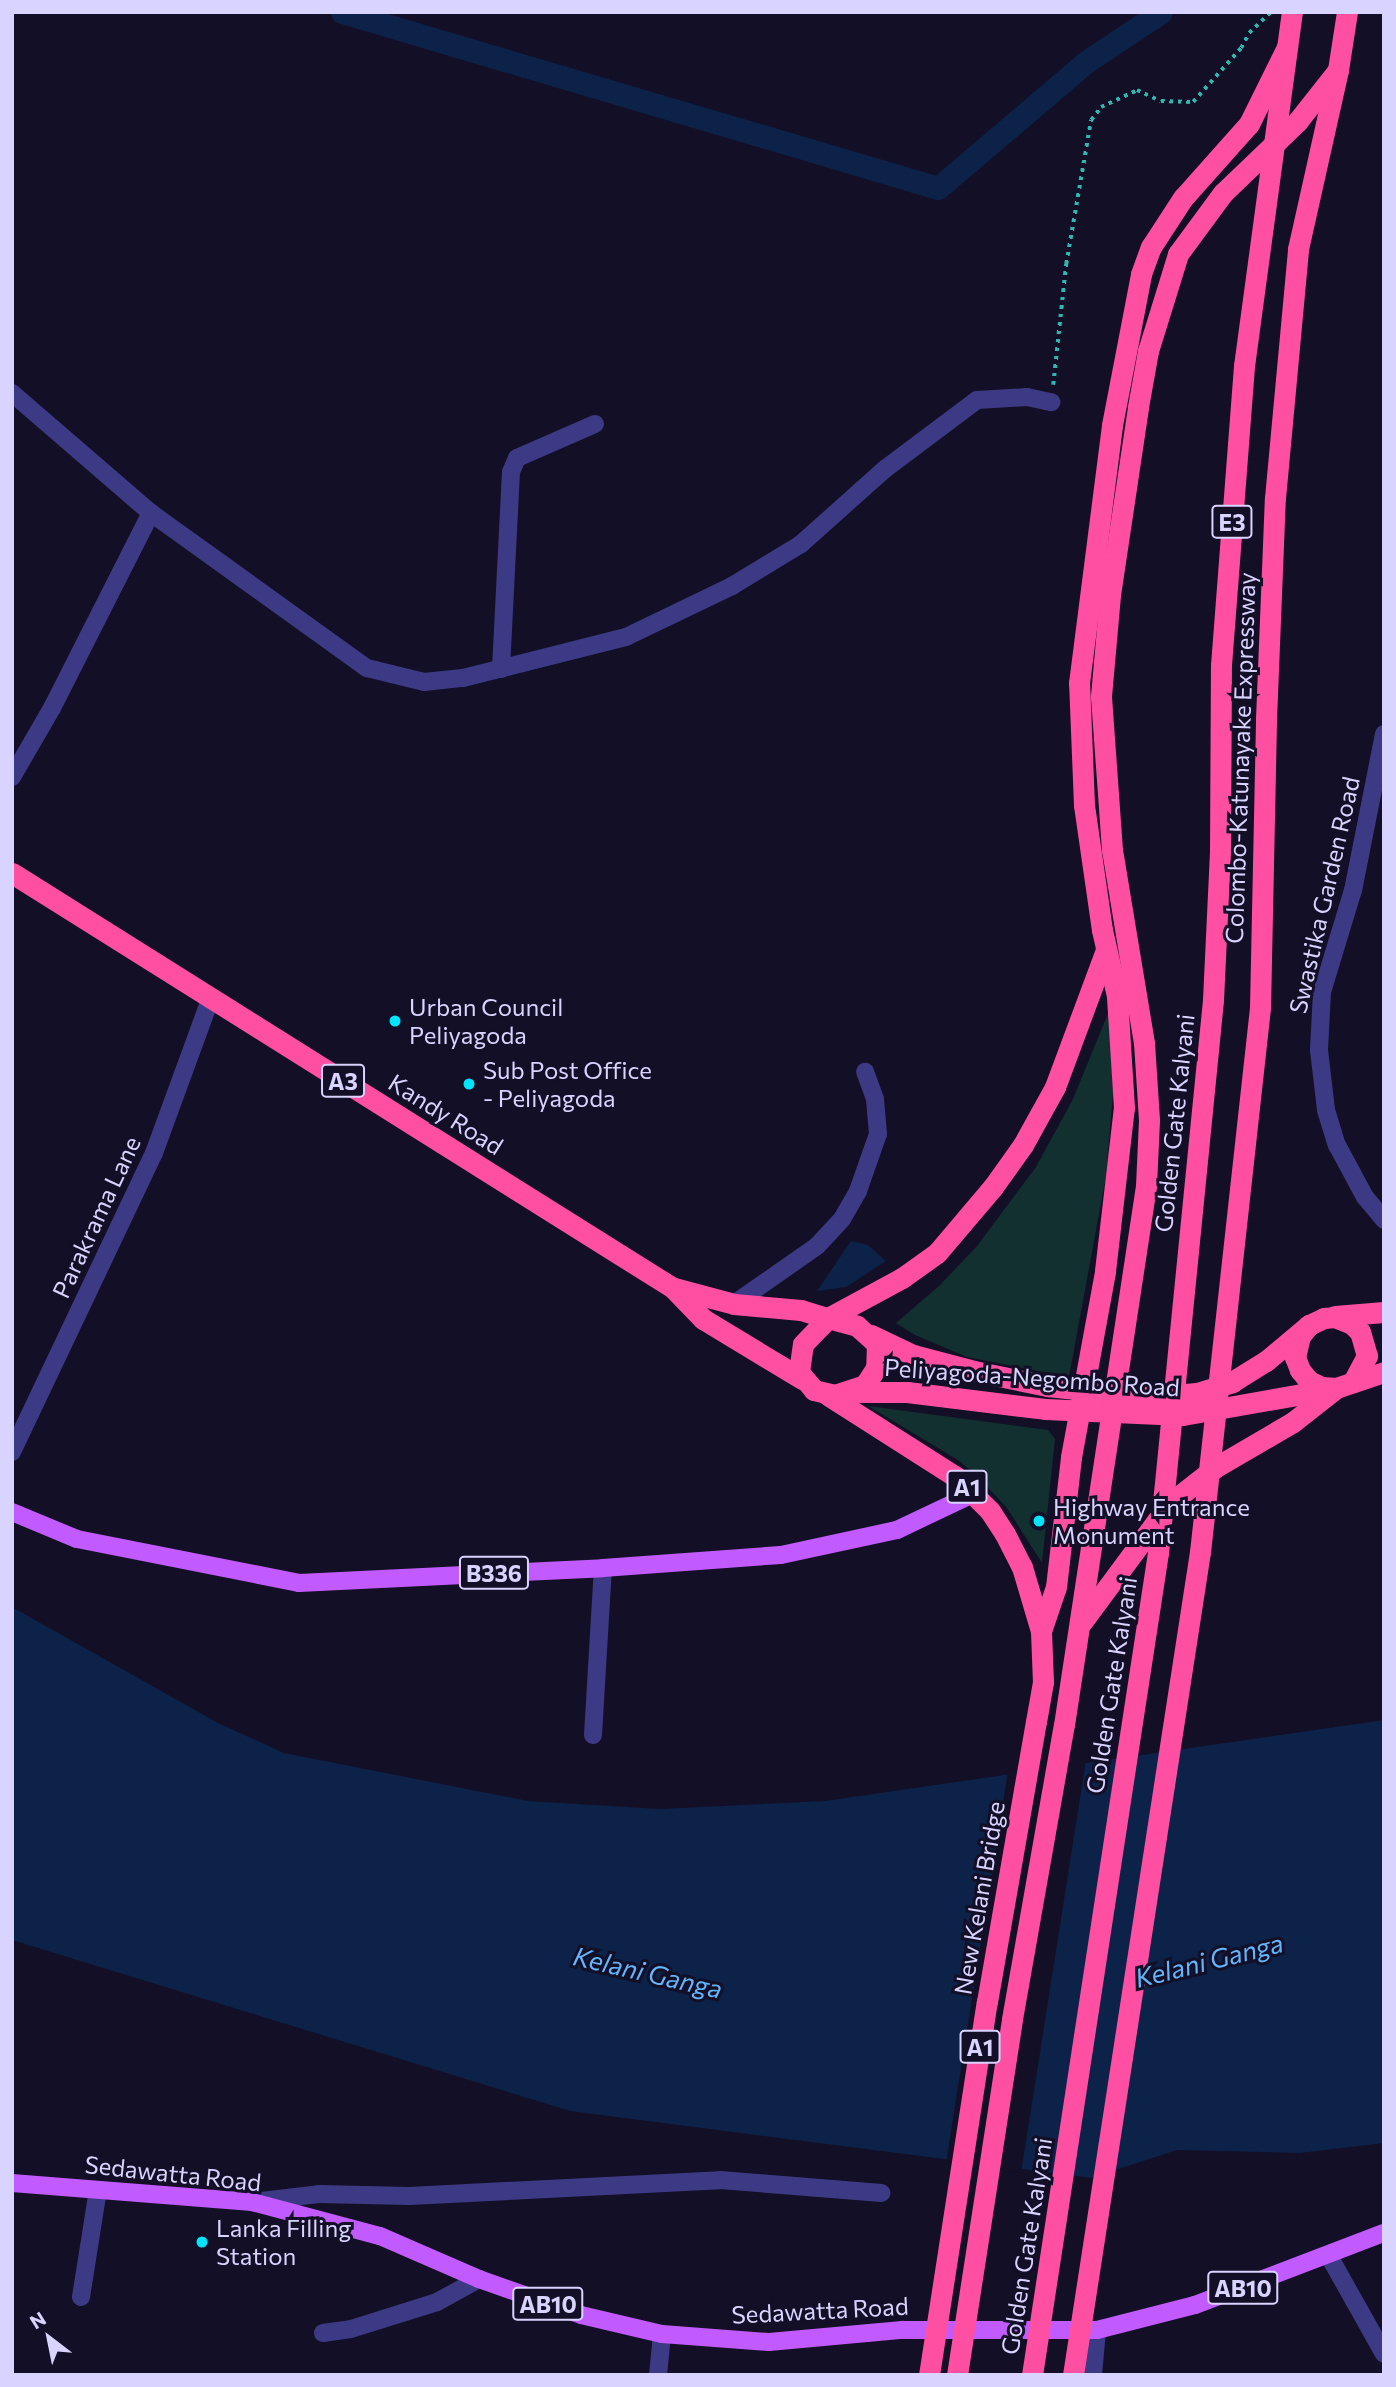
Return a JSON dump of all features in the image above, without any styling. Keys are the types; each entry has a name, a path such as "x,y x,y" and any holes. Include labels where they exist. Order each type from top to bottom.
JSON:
{"highway":[{"name":"Colombo-Katunayake Expressway","path":"1213,1000 1220,851 1221,665 1244,366 1292,12"},
{"name":"Colombo-Katunayake Expressway","path":"1073,2375 1200,1552 1260,1008 1266,719 1275,498 1298,249 1338,70 1348,12"},
{"path":"1041,1631 1056,1587 1071,1457 1105,1271 1124,1108 1120,1019 1084,805 1079,683 1103,485 1141,274 1166,221 1249,124 1287,47"},
{"path":"1081,1624 1146,1186 1149,1120 1144,1043 1122,922 1105,781 1101,696 1112,581 1148,351 1167,282 1178,254 1206,212 1297,122 1338,70"},
{"name":"Kandy Road","path":"12,873 673,1288 703,1319 802,1379"},
{"path":"870,1335 877,1344 874,1375 864,1385 838,1394 814,1391 802,1379 798,1364 803,1344 828,1318 902,1278 937,1253 993,1187 1030,1134 1055,1087 1107,948"},
{"name":"Golden Gate Kalyani","path":"1032,2375 1158,1553 1213,1000"},
{"name":"Kandy Road","path":"673,1288 734,1304 801,1310 828,1318"},
{"path":"828,1318 857,1326 913,1355 974,1371 1048,1386 1148,1397 1197,1393 1232,1382 1266,1361 1309,1325 1329,1317 1384,1312"},
{"path":"1309,1325 1300,1336 1296,1350 1300,1370 1315,1385 1345,1385 1367,1356 1364,1338 1352,1324 1329,1317"},
{"name":"A1","path":"957,2375 1012,2019 1081,1624 1170,1503 1224,1461 1293,1422 1345,1385 1384,1372"},
{"name":"Peliyagoda-Negombo Road","path":"838,1394 907,1392 1045,1409 1182,1415 1345,1385"},
{"name":"A1","path":"838,1394 975,1493 990,1511 1022,1567 1041,1631"},
{"name":"New Kelani Bridge","path":"929,2375 987,2002 1043,1682 1041,1631"}],"main road":[{"name":"B336","path":"12,1511 77,1539 299,1583 603,1568 781,1555 847,1543 897,1530 975,1493"},
{"name":"Sedawatta Road","path":"12,2183 252,2202 380,2236 479,2279 581,2315 662,2334 769,2342 902,2330 1097,2330 1195,2305 1384,2233"}],"street":[{"path":"12,393 151,513 367,668 424,682 501,670 626,637 733,586 801,544 884,468 976,400 1027,397 1051,402"},
{"path":"501,670 511,472 517,458 595,424"},
{"path":"12,777 52,708 151,513"},
{"name":"Swastika Garden Road","path":"1384,734 1353,890 1322,992 1319,1040 1320,1078 1336,1145 1365,1197 1384,1220"},
{"name":"Parakrama Lane","path":"12,1452 154,1153 211,997"},
{"path":"734,1304 817,1246 842,1219 858,1191 878,1134 875,1099 865,1072"},
{"path":"593,1735 603,1568"},
{"path":"252,2202 320,2194 409,2196 720,2180 881,2193"},
{"path":"81,2297 98,2190"},
{"path":"1329,2256 1384,2354"},
{"path":"323,2333 351,2329 438,2302 479,2279"},
{"path":"1093,2375 1097,2330"},
{"path":"658,2375 662,2334"}],"path":[{"path":"1051,402 1066,264 1091,120 1101,107 1137,90 1161,101 1193,102 1270,12"}],"green space":[{"path":"1109,1011 1113,1093 1106,1176 1069,1377 967,1357 915,1335 896,1323 939,1286 977,1246 1036,1167 1073,1099"},
{"path":"868,1406 1048,1430 1055,1439 1042,1563 1007,1508 977,1476 958,1460"}],"water":[{"path":"851,1241 868,1245 886,1261 846,1287 817,1291"},
{"name":"Kelani Ganga","path":"12,1607 218,1723 284,1753 528,1801 660,1809 825,1801 1384,1720 1384,2143 1300,2153 1177,2150 1091,2178 570,2111 12,1940"}],"pier":[{"path":"1086,1760 1021,2173 946,2163 1008,1771"}],"waterway":[{"path":"342,12 938,188 1086,62 1161,12"}],"place":[{"name":"Urban Council Peliyagoda","path":"395,1021"},
{"name":"Sub Post Office - Peliyagoda","path":"469,1084"},
{"name":"Highway Entrance Monument","path":"1039,1521"},
{"name":"Lanka Filling Station","path":"202,2242"}]}
